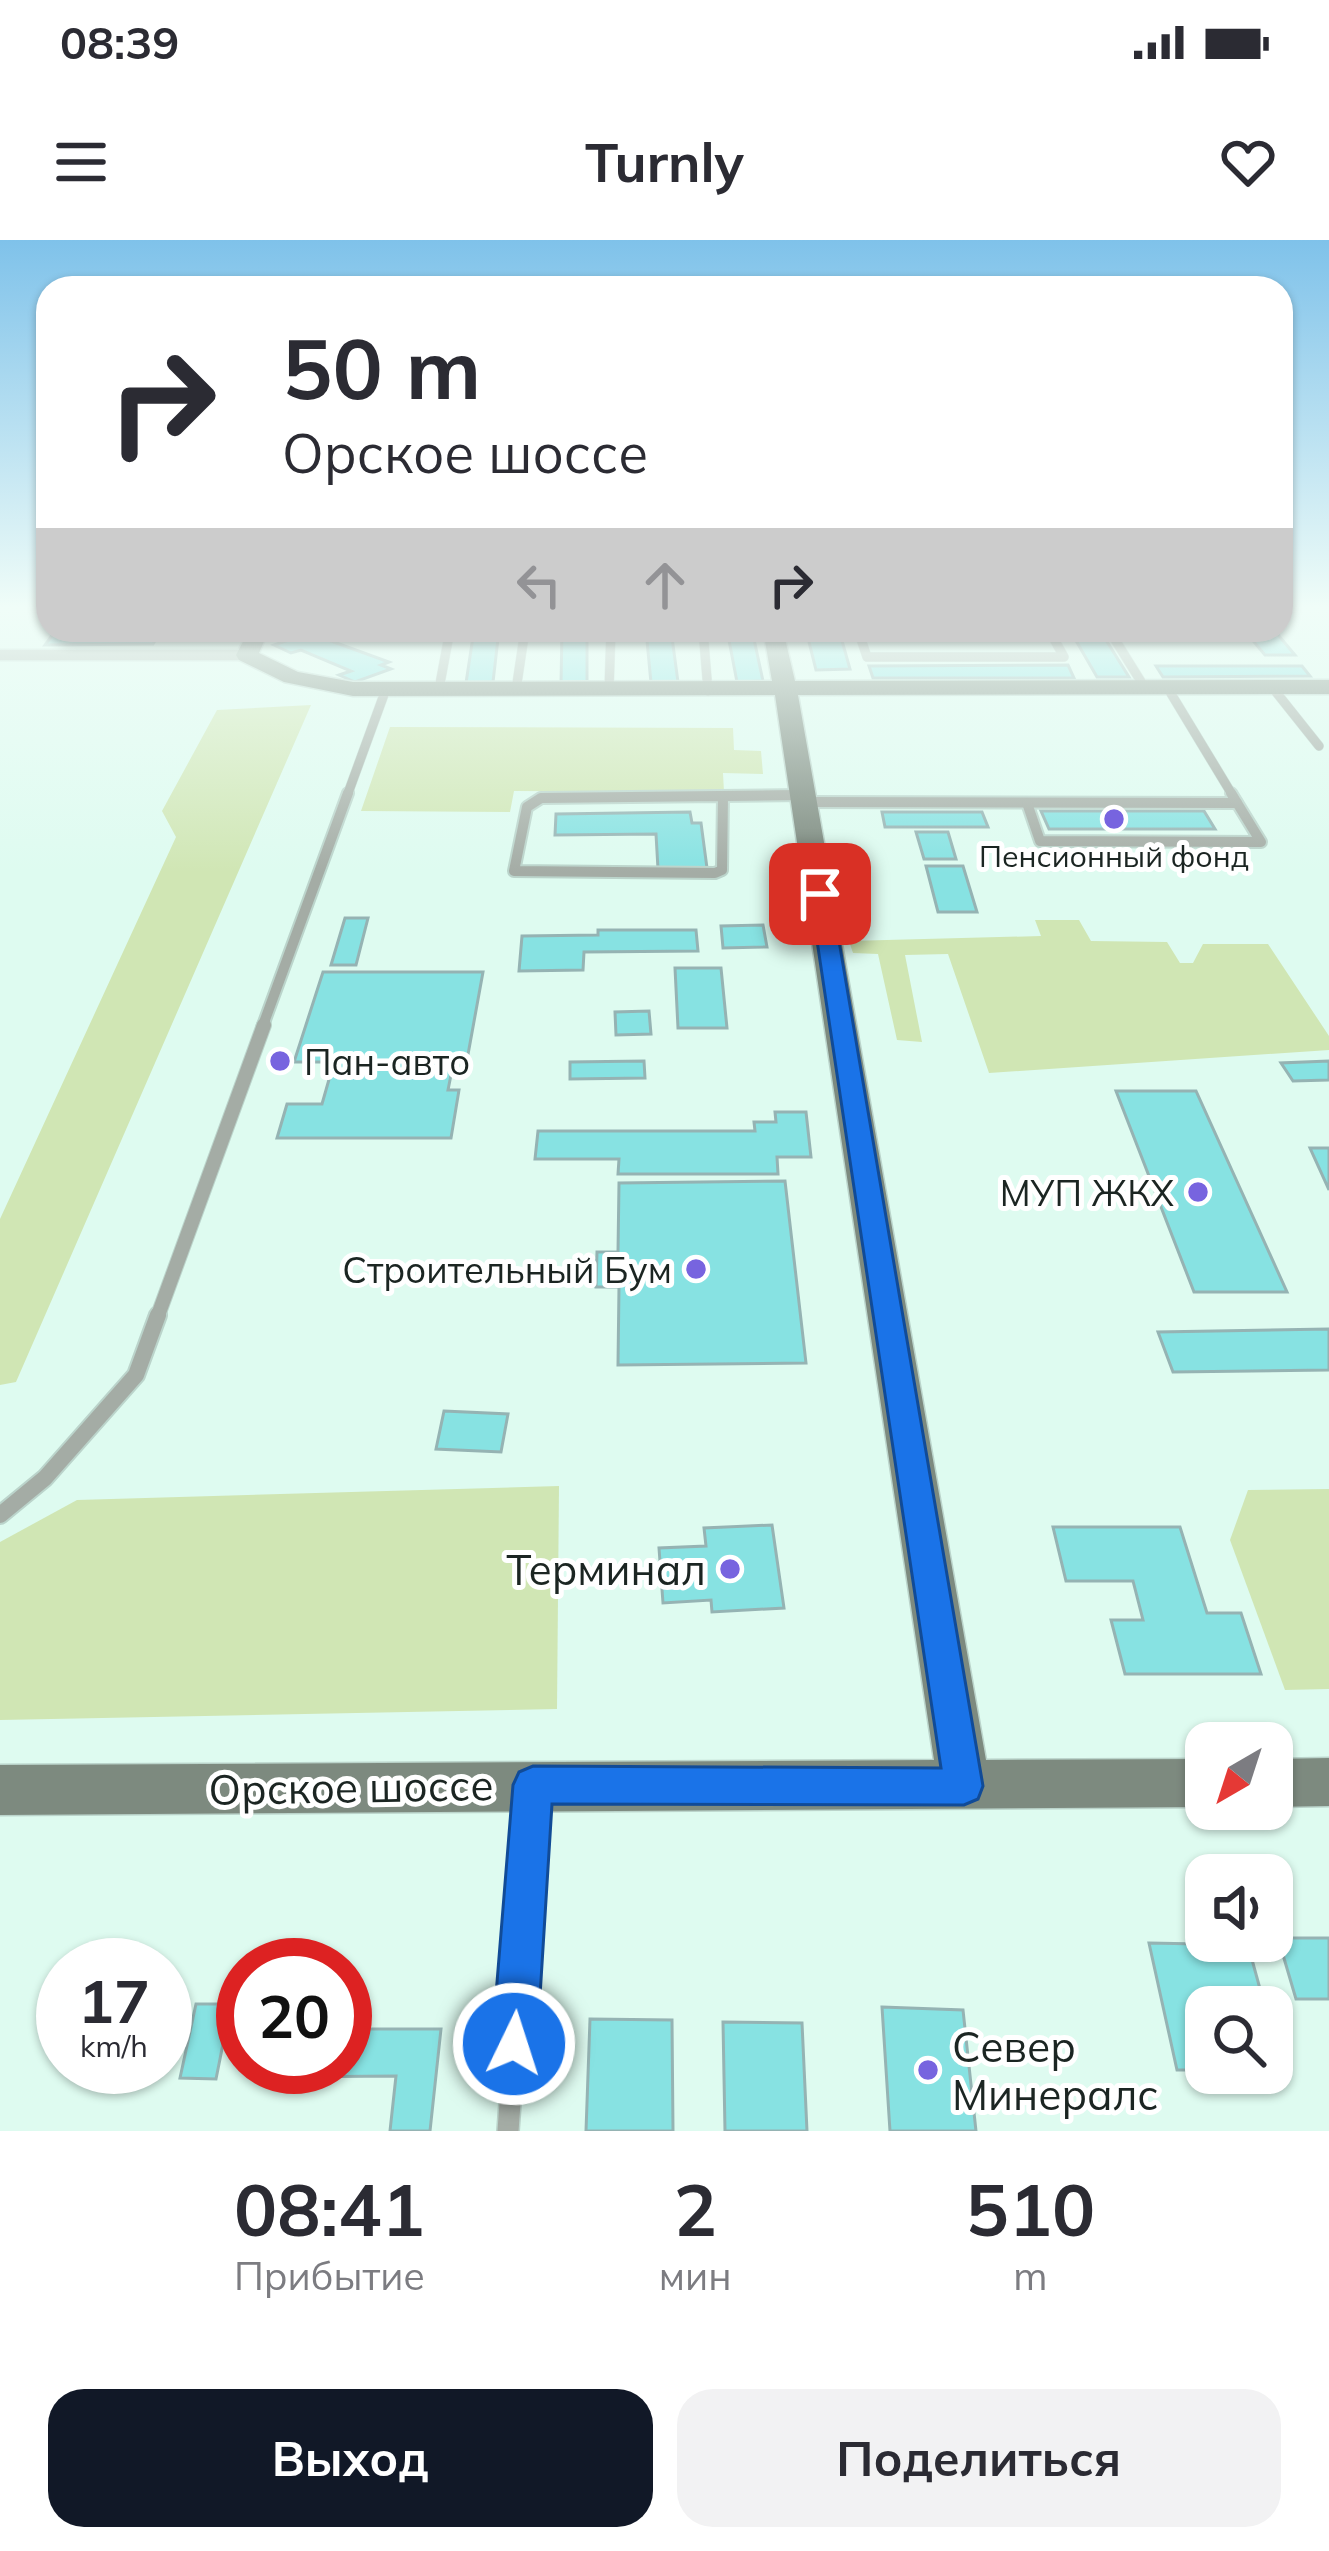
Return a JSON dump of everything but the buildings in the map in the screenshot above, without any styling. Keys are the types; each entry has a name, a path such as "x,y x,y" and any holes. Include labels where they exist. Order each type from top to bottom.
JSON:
{"main road":[{"path":"783,697 805,799 964,1786"},
{"path":"1293,1783 1329,1782"},
{"name":"Орское шоссе","path":"0,1790 1185,1784"}],"lane":[{"path":"0,1515 45,1478 136,1375 383,697"},
{"path":"1027,803 1040,841 1261,842 1163,697"},
{"path":"1280,697 1318,746"},
{"path":"723,796 722,870 715,873 514,871 532,801 723,796 1237,802"},
{"path":"508,2131 533,1785"}],"green space":[{"path":"311,705 16,1382 0,1385 0,1219 176,837 162,811 217,710"},
{"path":"390,727 733,728 734,750 761,751 763,774 723,773 724,792 514,791 510,812 361,811"},
{"path":"1035,920 1079,920 1091,941 1167,942 1180,963 1193,963 1203,944 1268,944 1329,1036 1329,1050 989,1073 948,954 905,955 922,1042 897,1040 878,954 853,953 849,941 1041,936"},
{"path":"559,1486 557,1709 0,1720 0,1542 77,1500"},
{"path":"1329,1489 1329,1689 1285,1690 1230,1540 1248,1490"}],"place":[{"name":"Пенсионный фонд","path":"1114,819"},
{"name":"Пан-авто","path":"280,1061"},
{"name":"МУП ЖКХ","path":"1198,1192"},
{"name":"Строительный Бум","path":"696,1269"},
{"name":"Терминал","path":"730,1569"},
{"name":"Север Минералс","path":"928,2070"}],"route":[{"path":"514,2044 533,1785 964,1786 820,894"}]}
